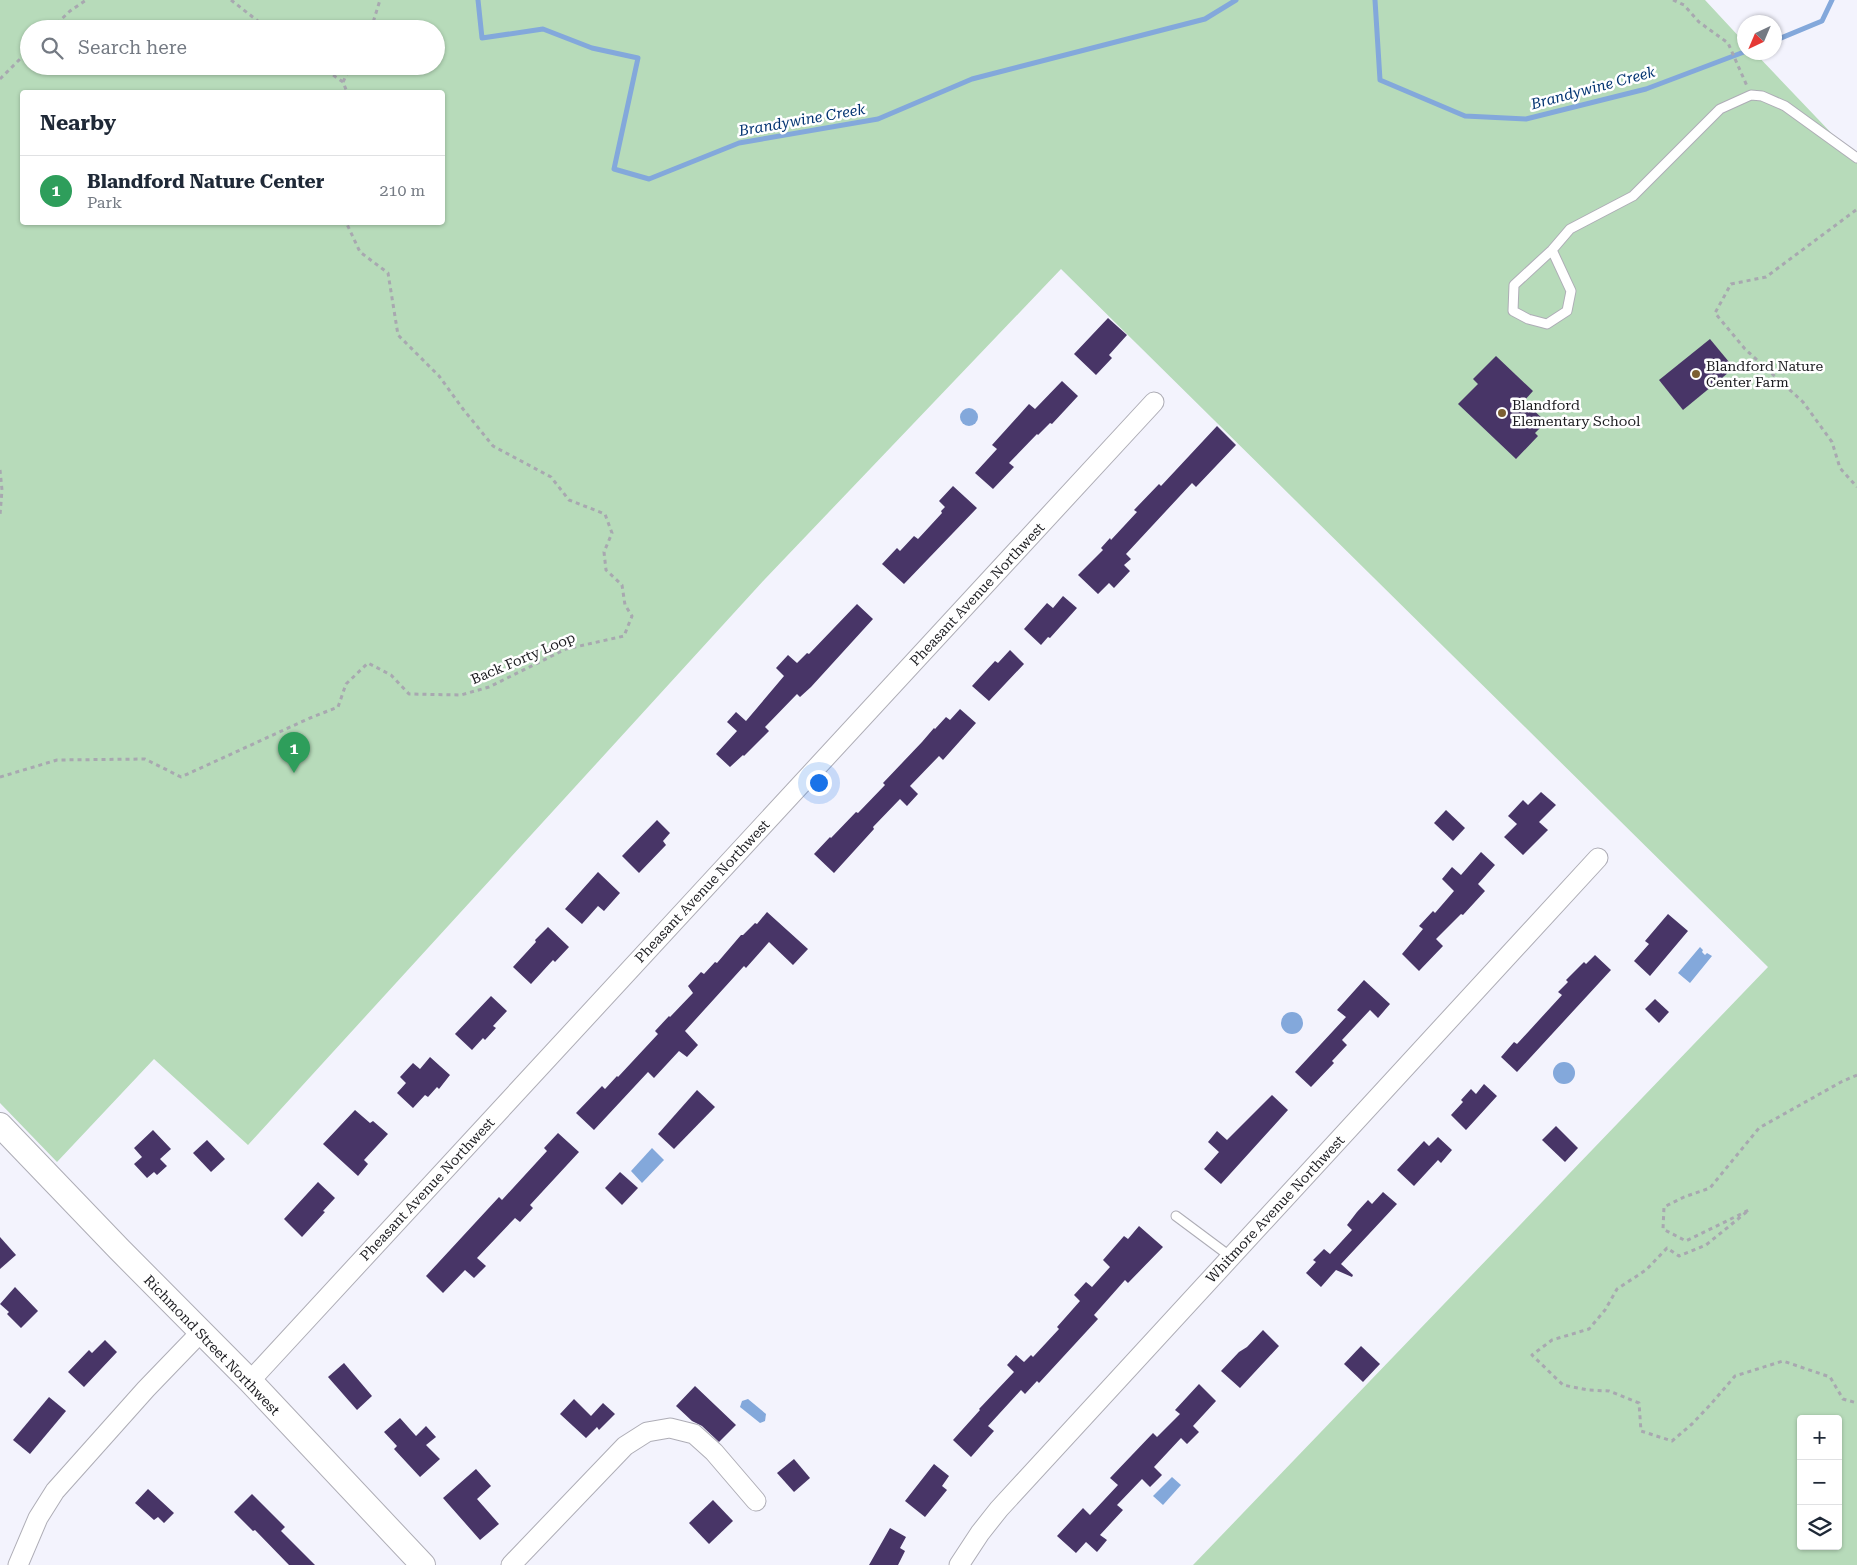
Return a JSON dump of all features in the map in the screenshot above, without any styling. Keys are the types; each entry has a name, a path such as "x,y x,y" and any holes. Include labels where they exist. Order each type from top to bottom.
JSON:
{"street":[{"name":"Pheasant Avenue Northwest","path":"250,1381 1154,402"},
{"name":"Whitmore Avenue Northwest","path":"959,1565 980,1533 999,1509 1598,858"},
{"name":"Richmond Street Northwest","path":"0,1125 200,1333 250,1381 423,1565"},
{"path":"18,1565 38,1518 55,1491 200,1333"},
{"path":"510,1565 625,1446 648,1432 670,1428 694,1434 714,1452 756,1501"}],"lane":[{"path":"1552,250 1570,291 1567,311 1547,324 1528,319 1513,312 1514,284 1552,250 1570,229 1632,196 1720,108 1750,96 1762,96 1785,106 1857,158"},
{"path":"1176,1216 1231,1257"}],"path":[{"path":"60,20 86,0"},
{"path":"231,0 257,20"},
{"path":"374,20 380,0"},
{"path":"1673,0 1684,5 1699,22 1728,43 1745,80"},
{"path":"0,79 20,59"},
{"path":"333,75 343,82 345,90"},
{"path":"343,82 346,75"},
{"path":"1856,210 1766,277 1731,284 1715,313 1745,349 1803,402 1832,442 1840,468 1857,487"},
{"name":"Back Forty Loop","path":"0,777 57,760 145,759 181,777 338,707 346,684 368,664 391,675 410,694 462,695 489,687 566,649 624,636 632,616 625,605 622,585 606,570 604,552 612,533 605,514 569,500 551,477 493,446 439,376 398,335 388,273 360,252 347,225"},
{"path":"0,470 2,490 0,515"},
{"path":"1857,1075 1759,1128 1710,1188 1684,1197 1664,1207 1663,1230 1686,1241 1749,1210 1706,1246 1679,1256 1667,1248 1646,1270 1617,1289 1605,1310 1589,1329 1552,1340 1532,1355 1563,1385 1588,1390 1609,1390 1640,1403 1641,1431 1672,1441 1699,1418 1735,1376 1784,1361 1830,1377 1843,1399 1857,1403"}],"green space":[{"path":"0,0 1705,0 1737,34 1737,60 1762,60 1857,160 1857,1565 1193,1565 1768,967 1061,269 765,579 248,1145 154,1059 57,1162 0,1103"}],"water":[{"path":"965,408 973,408 978,413 976,424 965,426 960,421 960,413"},
{"path":"1700,947 1705,955 1707,953 1712,956 1690,983 1678,973"},
{"path":"1292,1012 1300,1015 1303,1023 1300,1031 1292,1034 1284,1031 1281,1023 1284,1015"},
{"path":"1564,1062 1572,1065 1575,1073 1572,1081 1564,1084 1556,1081 1553,1073 1556,1065"},
{"path":"652,1148 664,1160 642,1183 631,1171"},
{"path":"748,1399 766,1414 765,1421 760,1423 740,1407 742,1401"},
{"path":"1172,1477 1181,1485 1163,1505 1153,1496"}],"building":[{"path":"1108,318 1127,335 1109,355 1112,358 1096,375 1074,354"},
{"name":"Blandford Nature Center Farm","path":"1710,339 1734,368 1683,410 1659,380"},
{"name":"Blandford Elementary School","path":"1496,356 1533,391 1524,401 1546,422 1535,433 1538,436 1516,459 1458,404 1478,384 1473,379"},
{"path":"1062,381 1078,396 1052,424 1050,423 1037,434 1009,463 1014,467 993,489 975,473 997,449 992,445 1029,404 1035,409"},
{"path":"1217,426 1236,445 1196,487 1192,483 1126,554 1131,559 1124,565 1130,571 1114,588 1109,583 1098,594 1078,575 1103,550 1101,548 1110,538 1111,540 1137,512 1134,510 1159,484 1161,486"},
{"path":"953,486 977,508 904,584 882,564 897,548 900,551 914,536 918,539 942,513 941,511 945,507 939,501"},
{"path":"1063,596 1077,608 1050,638 1048,637 1041,645 1024,629 1047,603 1053,608"},
{"path":"857,604 873,619 811,687 800,697 797,694 765,727 769,731 730,767 716,754 737,731 727,722 736,712 746,721 784,676 776,668 788,655 797,663 807,653 809,654"},
{"path":"1010,650 1024,664 989,701 972,686 995,661 998,663"},
{"path":"960,709 976,723 943,760 939,756 910,786 918,794 907,806 900,799 873,827 874,829 834,873 814,854 885,785 883,783 934,728 946,717 950,720"},
{"path":"1541,792 1556,805 1539,822 1548,830 1523,855 1504,837 1517,824 1508,816 1523,800 1528,805"},
{"path":"1446,810 1465,828 1453,841 1434,823"},
{"path":"657,820 670,833 663,841 666,845 639,873 622,856"},
{"path":"1481,852 1495,865 1478,884 1485,891 1463,915 1461,914 1436,939 1443,946 1419,971 1402,954 1423,929 1419,926 1433,911 1435,913 1454,891 1442,879 1452,867 1461,875"},
{"path":"598,872 620,893 604,911 598,906 582,924 565,909"},
{"path":"767,912 808,949 793,965 769,942 746,968 744,966 685,1031 698,1045 687,1057 679,1051 654,1078 648,1072 594,1130 576,1113 602,1086 605,1089 618,1077 658,1034 655,1031 693,993 688,986 701,972 704,974 715,962 717,963 741,935 755,923 757,924"},
{"path":"1668,914 1688,931 1650,976 1634,961 1649,944 1645,941"},
{"path":"548,927 569,947 555,962 553,960 531,984 513,967"},
{"path":"1595,955 1611,970 1517,1072 1501,1057 1514,1042 1517,1044 1562,995 1558,992 1568,982 1566,980 1584,962 1586,964"},
{"path":"1364,980 1390,1004 1378,1018 1370,1010 1342,1040 1347,1045 1332,1061 1334,1063 1311,1087 1295,1072 1346,1017 1337,1010"},
{"path":"491,996 507,1011 493,1026 496,1028 472,1050 455,1034"},
{"path":"1655,999 1669,1012 1659,1023 1645,1009"},
{"path":"430,1057 450,1075 439,1089 437,1087 428,1097 425,1095 413,1108 397,1093 406,1083 400,1077 413,1063 420,1069"},
{"path":"1484,1084 1497,1096 1466,1130 1451,1115 1463,1102 1461,1100 1471,1089 1476,1094"},
{"path":"697,1090 715,1107 674,1149 658,1134"},
{"path":"1272,1095 1288,1110 1221,1184 1204,1169 1219,1152 1208,1142 1217,1131 1227,1140"},
{"path":"355,1110 370,1123 373,1121 388,1134 364,1160 368,1164 358,1176 323,1144"},
{"path":"1556,1126 1578,1148 1565,1162 1542,1140"},
{"path":"153,1130 171,1149 160,1159 167,1166 157,1175 154,1172 147,1178 134,1164 142,1157 134,1148"},
{"path":"558,1133 579,1152 530,1205 533,1208 520,1222 515,1218 477,1258 486,1266 474,1278 465,1270 443,1293 426,1276 499,1197 502,1200 547,1151 544,1148"},
{"path":"1438,1137 1452,1150 1441,1163 1438,1160 1414,1186 1397,1170 1424,1141 1429,1146"},
{"path":"207,1140 225,1159 211,1172 193,1153"},
{"path":"620,1172 638,1188 622,1205 605,1188"},
{"path":"318,1182 335,1198 302,1237 284,1219"},
{"path":"1383,1192 1397,1204 1341,1264 1353,1275 1352,1277 1336,1270 1321,1287 1306,1273 1316,1262 1313,1260 1324,1249 1330,1254 1352,1230 1347,1225 1357,1212 1368,1200 1372,1204"},
{"path":"1139,1226 1163,1247 1128,1283 1125,1280 1094,1315 1098,1319 1039,1383 1037,1381 1025,1394 1021,1390 988,1426 994,1431 971,1457 953,1440 1014,1372 1007,1365 1016,1355 1024,1362 1031,1355 1033,1357 1059,1329 1057,1327 1080,1301 1074,1295 1086,1282 1092,1287 1110,1267 1103,1260 1124,1236 1128,1239"},
{"path":"0,1237 16,1255 0,1269"},
{"path":"15,1287 38,1311 21,1328 7,1314 9,1312 0,1304"},
{"path":"1263,1330 1279,1346 1240,1388 1221,1371"},
{"path":"105,1340 117,1352 84,1387 68,1372 89,1350 92,1353"},
{"path":"1361,1346 1380,1364 1363,1382 1344,1364"},
{"path":"344,1363 372,1396 357,1410 328,1377"},
{"path":"1199,1384 1216,1401 1193,1426 1199,1432 1187,1444 1181,1438 1154,1467 1162,1475 1150,1487 1142,1479 1117,1505 1123,1510 1100,1535 1107,1540 1097,1552 1086,1542 1076,1553 1057,1536 1083,1508 1090,1515 1118,1485 1110,1478 1153,1433 1157,1437 1180,1414 1175,1410"},
{"path":"695,1386 736,1425 719,1442 676,1406"},
{"path":"49,1397 66,1411 30,1454 13,1440"},
{"path":"574,1399 591,1416 603,1403 615,1414 599,1430 597,1427 586,1438 560,1414"},
{"path":"400,1418 416,1436 426,1426 436,1437 426,1445 440,1459 420,1477 394,1449 397,1446 384,1432"},
{"path":"794,1459 810,1478 794,1492 777,1473"},
{"path":"934,1464 949,1476 942,1486 947,1490 925,1517 905,1501"},
{"path":"476,1469 491,1486 477,1499 499,1524 480,1540 443,1498"},
{"path":"148,1489 174,1513 164,1523 158,1517 154,1520 135,1503"},
{"path":"252,1494 285,1527 281,1531 315,1565 289,1565 255,1530 253,1531 234,1512"},
{"path":"713,1500 733,1521 709,1544 689,1523"},
{"path":"890,1528 906,1537 900,1548 905,1551 898,1565 869,1565"}],"waterway":[{"name":"Brandywine Creek","path":"478,0 482,38 543,29 592,48 638,58 614,169 649,179 739,143 878,119 972,79 1205,19 1236,0"},
{"name":"Brandywine Creek","path":"1375,0 1380,80 1465,116 1526,119 1646,89 1737,55"},
{"name":"Brandywine Creek","path":"1782,38 1822,21 1832,0"}],"place":[{"name":"Blandford Nature Center Farm","path":"1696,374"},
{"name":"Blandford Elementary School","path":"1502,413"},
{"name":"Blandford Nature Center","path":"294,773"}]}
